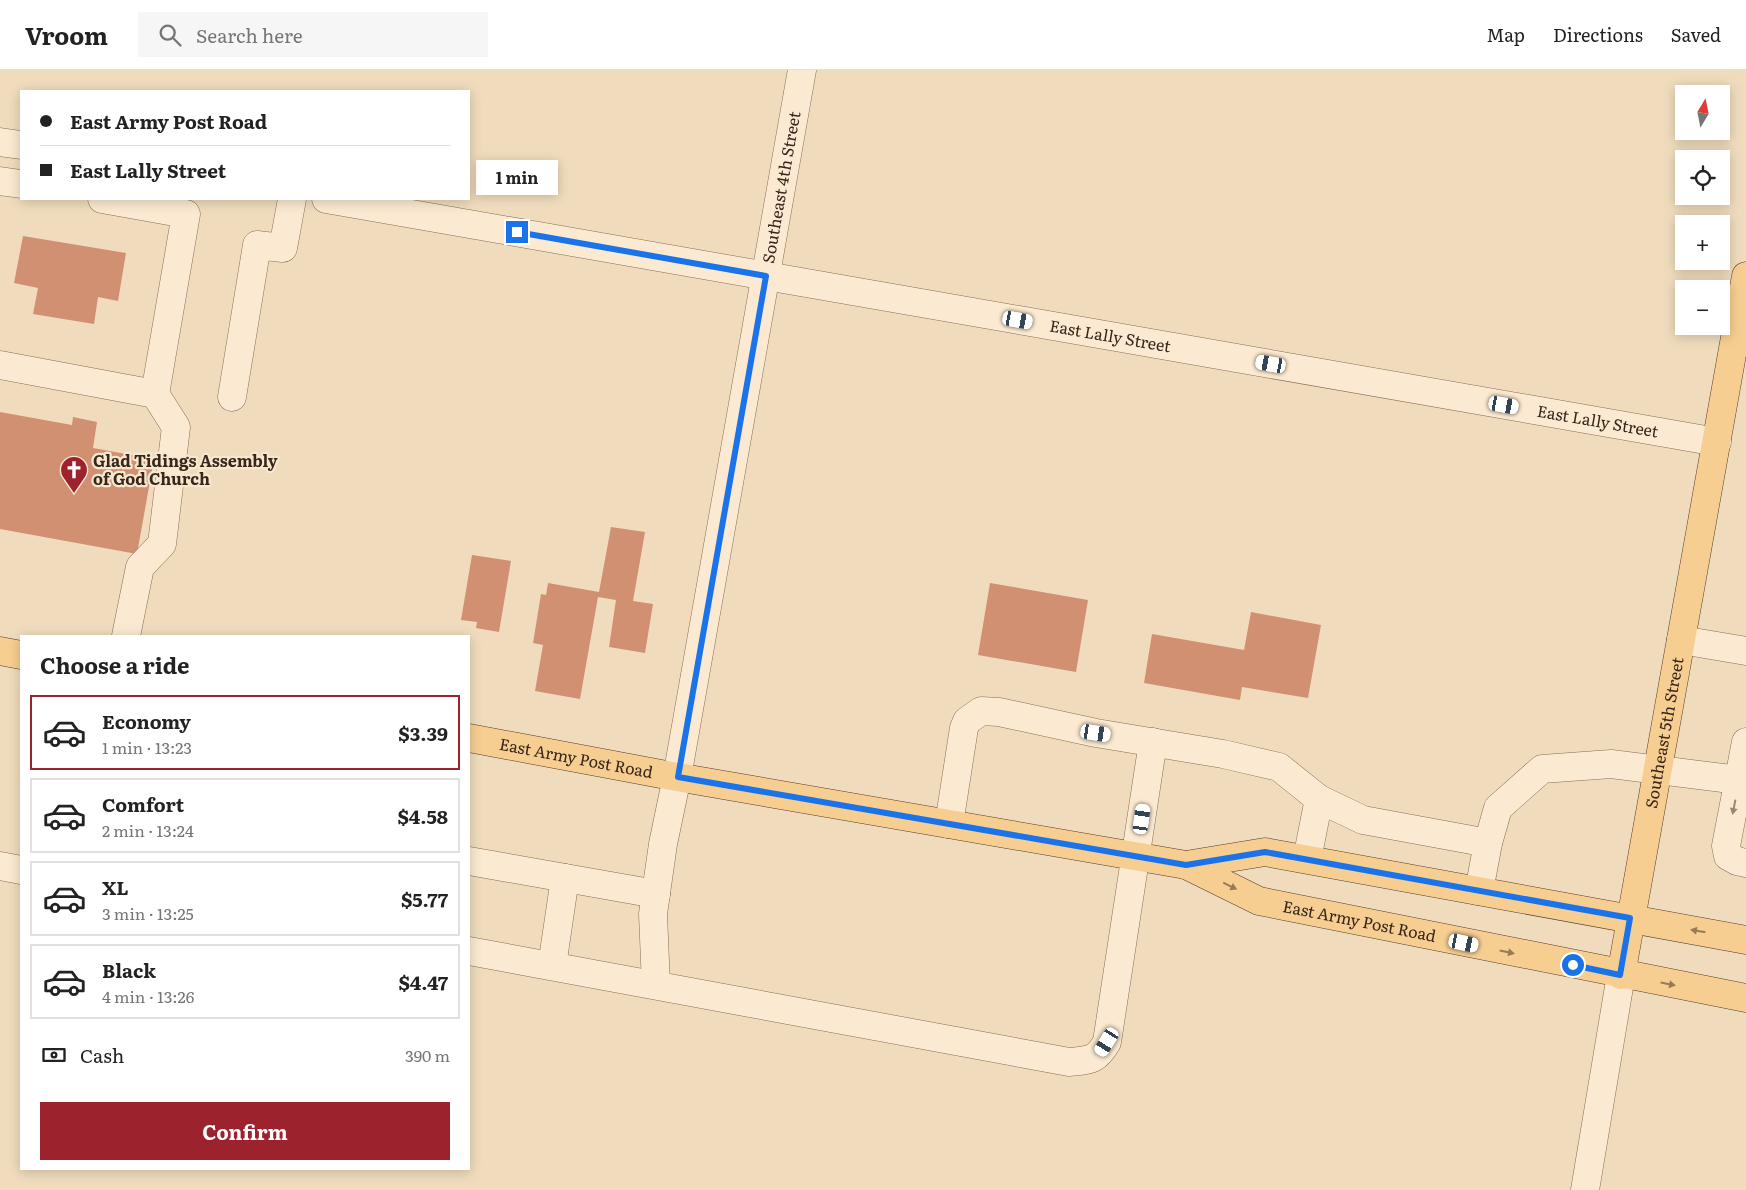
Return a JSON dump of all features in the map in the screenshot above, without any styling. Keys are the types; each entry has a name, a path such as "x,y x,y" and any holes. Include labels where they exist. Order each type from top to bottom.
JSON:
{"main road":[{"name":"Southeast 5th Street","path":"1620,975 1682,640 1746,276"},
{"path":"0,651 20,655"},
{"name":"East Army Post Road","path":"470,738 678,777 1186,865 1259,900 1620,975 1746,998"},
{"name":"East Army Post Road","path":"1186,865 1265,852 1746,940"}],"street":[{"name":"Southeast 4th Street","path":"656,985 653,914 663,844 678,777 802,70"},
{"path":"0,142 20,146"},
{"path":"0,181 20,184"},
{"path":"108,200 186,214 155,394 176,427 162,544 140,567 126,635"},
{"path":"232,397 257,245 283,248 292,200"},
{"name":"East Lally Street","path":"332,200 1717,442"},
{"path":"0,365 155,394"},
{"path":"1682,640 1746,651"},
{"path":"949,824 964,728 967,721 981,711 999,712 1223,754 1279,767 1319,799 1363,820 1488,843"},
{"path":"470,951 1069,1062 1088,1060 1099,1056 1107,1042 1153,742"},
{"path":"1737,859 1726,846 1746,742"},
{"path":"1479,891 1488,843 1498,808 1542,769 1611,764 1739,780"},
{"path":"1307,859 1319,799"},
{"path":"470,861 656,894"},
{"path":"0,866 20,870"},
{"path":"552,966 565,878"},
{"name":"Southeast 5th Street","path":"1585,1190 1620,975"}],"building":[{"path":"23,236 126,253 118,301 98,297 94,324 33,314 38,288 14,283"},
{"name":"Glad Tidings Assembly of God Church","path":"0,412 72,425 73,417 97,422 93,448 154,459 137,554 0,529"},
{"path":"611,527 645,532 633,601 653,604 645,653 609,647 616,600 598,597 580,699 535,691 543,645 533,643 541,594 546,595 548,583 599,592"},
{"path":"472,555 511,561 499,632 476,628 477,622 461,620"},
{"path":"990,583 1088,600 1076,672 978,655"},
{"path":"1251,612 1321,625 1308,698 1242,687 1240,700 1144,683 1152,634 1244,650"}],"place":[{"name":"Glad Tidings Assembly of God Church","path":"74,494"}],"route":[{"path":"517,232 766,276 678,777 1186,865 1265,852 1630,918 1620,975 1573,965"}]}
